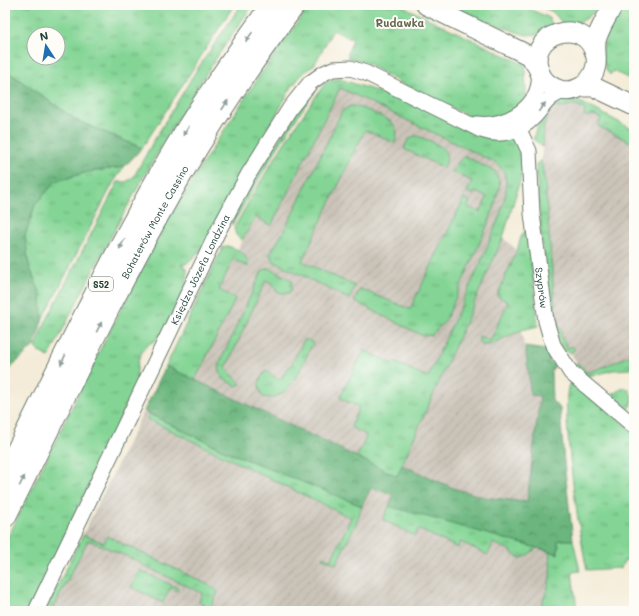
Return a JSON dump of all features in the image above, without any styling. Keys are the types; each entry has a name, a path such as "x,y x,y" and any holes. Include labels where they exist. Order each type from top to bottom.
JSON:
{"highway":[{"name":"Bohaterów Monte Cassino","path":"5,476 74,338 165,166 215,86 272,5"},
{"name":"Bohaterów Monte Cassino","path":"5,516 140,246 180,176 243,76 294,5"}],"main road":[{"path":"426,5 474,27 530,56 543,79 551,86 574,89 594,87 634,106"},
{"path":"572,32 585,27 610,5"},
{"path":"574,89 591,78 596,61 595,48 598,35 613,5"},
{"path":"474,27 532,42 549,38 559,32 572,32 580,35 589,41 601,74 634,98"},
{"path":"539,70 537,60 540,49 549,38"}],"street":[{"name":"Księdza Józefa Londzina","path":"36,611 233,201 290,108 303,90 324,73 333,69 350,68 366,73 457,119 472,123 490,124 516,123 534,118 550,96 574,89"},
{"name":"Księdza Józefa Londzina","path":"516,123 524,109 535,96 539,87 539,70"},
{"name":"Szyprów","path":"516,123 529,151 532,214 546,321 553,345 558,356 571,373 634,426"}],"shaded area":[{"path":"335,81 523,171 503,238 517,250 520,321 529,376 530,394 540,396 528,502 484,497 453,488 402,465 397,476 183,374 237,250"},
{"path":"575,102 634,131 634,354 588,373 577,363 554,324 541,165 544,124 553,106"},
{"path":"144,411 221,449 363,506 370,488 557,540 560,588 568,611 45,611"}],"green space":[{"path":"5,5 234,5 142,148 78,121 5,70"},
{"path":"241,5 253,5 196,89 169,133 119,221 49,357 39,352 36,348 41,331 118,182 126,182 133,178 196,71"},
{"path":"310,5 400,5 525,65 526,95 528,97 521,105 500,117 473,118 409,88 365,62 348,58 348,52 353,40 333,30 314,65 302,74 291,88 203,248 186,264 181,264 187,269 187,281 182,294 174,312 160,335 146,347 139,359 137,377 139,379 29,611 5,611 5,543 100,350 159,236 194,177 256,81"},
{"path":"447,5 519,5 548,17 554,27 539,34 526,35 485,21"},
{"path":"538,5 600,5 584,20 575,24 564,25 553,12"},
{"path":"625,5 634,5 634,81 613,71 610,75 602,57 605,39 614,21"},
{"path":"5,70 78,121 142,148 124,167 87,172 55,182 35,205 25,236 29,266 41,295 42,321 34,346 5,373"},
{"path":"340,79 388,95 389,93 512,139 518,145 522,158 523,171 503,238 397,476 357,457 366,437 365,434 352,428 351,426 359,407 340,398 341,395 364,350 393,364 394,362 428,377 481,262 500,215 506,193 506,181 504,171 496,163 340,88 271,226 256,217 242,240 236,235 234,228 255,190 289,135 326,82"},
{"path":"321,83 264,170 232,225 231,221 247,189 297,111"},
{"path":"575,99 634,130 634,144 598,126 601,118 593,115 588,117 584,115 585,110 574,104 560,108 553,106 556,103"},
{"path":"350,106 366,110 391,122 396,129 396,141 395,143 365,130 302,261 355,286 349,299 273,261 270,254 285,229 342,111"},
{"path":"553,106 544,124 543,147 534,140 538,126"},
{"path":"414,136 418,136 436,144 444,150 446,161 444,168 404,149 408,140"},
{"path":"465,156 496,172 500,184 494,208 487,226 446,320 432,335 423,336 354,301 360,289 410,309 464,198 470,201 468,207 480,212 487,197 475,192 473,195 467,191 472,181 452,172 459,161"},
{"path":"541,160 545,182 555,309 558,324 562,332 560,334 568,348 572,346 575,349 570,353 562,349 553,327 541,236 536,164"},
{"path":"124,167 113,183 42,321 41,295 29,266 25,236 35,205 55,182 87,172"},
{"path":"528,226 538,326 522,330 489,345 481,345 479,342 479,336 490,341 508,302 497,296 521,237"},
{"path":"227,246 245,255 248,262 248,267 233,259 219,290 235,298 235,300 195,380 166,366 223,247"},
{"path":"269,268 292,280 292,289 289,293 280,293 276,291 274,285 266,280 226,368 241,384 236,386 222,378 219,368 220,362 261,273 263,270"},
{"path":"304,340 308,340 313,343 294,380 281,394 272,397 263,397 259,384 263,374 266,371 279,380 291,365"},
{"path":"525,347 553,351 549,360 555,366 551,371 552,401 560,408 564,462 573,540 558,540 558,554 389,506 393,495 371,488 362,506 221,449 144,411 166,366 397,476 402,465 453,488 484,497 527,502 540,396 530,395"},
{"path":"634,354 634,367 631,369 613,370 592,376 586,376 575,369 574,365 577,363 588,373"},
{"path":"570,383 634,432 634,557 624,561 621,568 587,570 576,504 569,443 567,395"},
{"path":"623,388 628,389 632,398 630,407 626,412 611,400 614,393"},
{"path":"149,414 221,449 362,506 356,524 336,564 322,558 323,556 331,560 351,518 147,419"},
{"path":"389,506 537,548 525,557 520,558 511,553 512,551 493,543 488,555 461,542 458,548 418,529 415,536 383,520"},
{"path":"83,535 104,543 107,536 213,587 218,592 209,611 201,611 204,604 199,602 202,593 140,564 140,562 88,540 52,611 45,611"},
{"path":"558,540 573,540 580,571 572,572 577,611 560,611 552,604 549,611 538,611 549,582 551,568 549,551 558,553"},
{"path":"139,570 178,588 177,591 170,588 163,603 131,587"}],"district":[{"name":"Rudawka","path":"400,22"}]}
